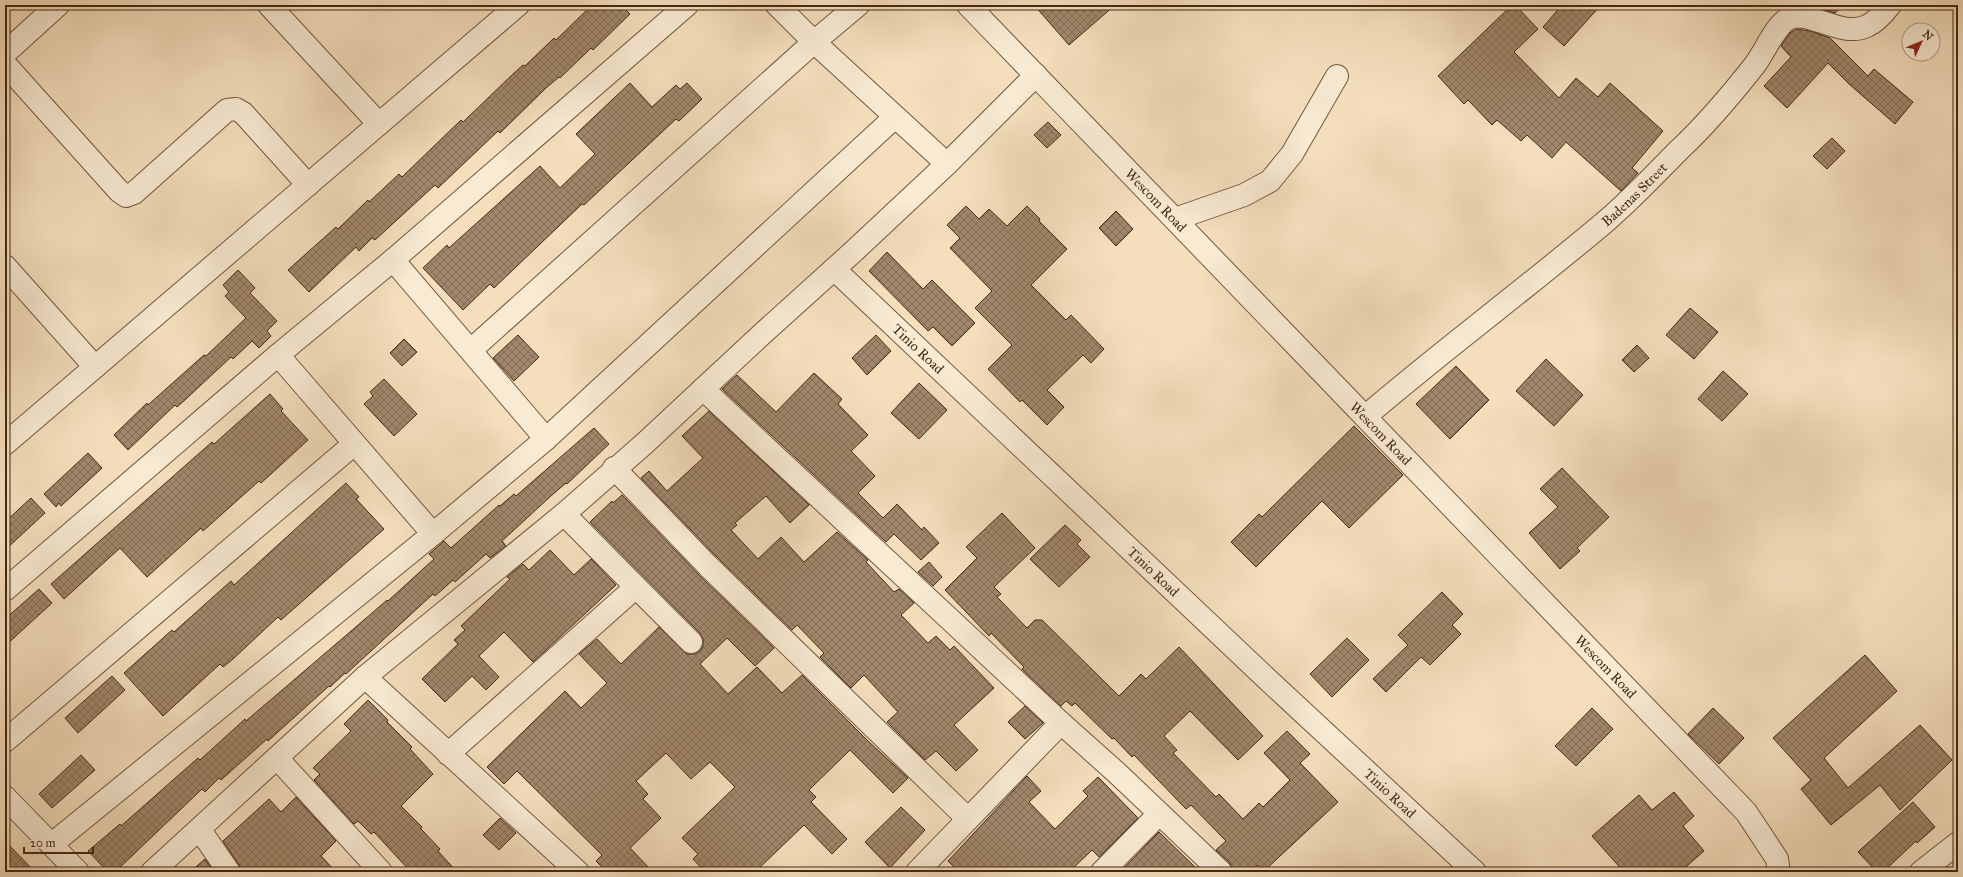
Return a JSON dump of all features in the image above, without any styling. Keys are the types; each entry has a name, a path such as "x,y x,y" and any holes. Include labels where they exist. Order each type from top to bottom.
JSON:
{"street":[{"path":"5,53 58,5"},
{"path":"270,5 379,124"},
{"path":"5,444 518,5"},
{"path":"5,590 278,356 393,260 687,5"},
{"path":"777,5 814,42 947,164"},
{"path":"471,350 814,42 858,5"},
{"name":"Wescom Road","path":"968,5 1366,416 1746,812 1777,859 1779,872"},
{"name":"Badenas Street","path":"1366,416 1414,374 1606,221 1706,125 1756,64 1778,28 1787,20 1796,17 1811,18 1831,26 1858,30 1868,26 1890,5"},
{"path":"5,64 119,191 126,196 134,193 227,110 236,109 243,114 308,185"},
{"path":"152,872 200,830 365,677 564,514 608,476 614,468 644,444 947,164 1036,76"},
{"path":"1175,219 1244,195 1270,181 1292,154 1337,76"},
{"path":"52,844 433,534 546,439 895,117"},
{"path":"393,260 546,439"},
{"path":"5,266 96,367"},
{"name":"Tinio Road","path":"834,269 1267,678 1475,872"},
{"path":"278,356 433,534"},
{"path":"702,389 1061,723 1117,773 1221,872"},
{"path":"5,741 354,444"},
{"path":"614,468 708,566 968,819"},
{"path":"564,514 691,642"},
{"path":"448,754 636,587"},
{"path":"365,677 578,872"},
{"path":"917,872 1061,723"},
{"path":"277,758 381,872"},
{"path":"5,797 78,872"},
{"path":"1102,872 1159,814"},
{"path":"200,830 229,872"},
{"path":"1921,872 1958,843"}],"building":[{"path":"592,5 621,5 630,14 593,50 591,48 560,78 559,77 546,88 500,133 498,131 438,188 435,185 375,240 372,238 359,251 356,247 309,292 288,270 336,227 338,229 368,200 369,202 399,174 402,177 461,120 463,122 513,74 523,65 525,66 554,38 556,40"},
{"path":"1034,5 1115,5 1069,45"},
{"path":"1512,5 1515,5 1538,29 1514,52 1559,98 1576,78 1598,97 1610,83 1663,131 1632,168 1638,173 1621,191 1566,142 1552,158 1527,135 1521,141 1497,120 1492,125 1468,100 1464,104 1438,76"},
{"path":"1562,5 1601,5 1564,46 1543,27"},
{"path":"1808,5 1843,5 1835,13"},
{"path":"1796,29 1810,31 1830,38 1868,76 1874,69 1913,102 1895,124 1849,84 1828,63 1787,108 1764,86 1791,57 1781,46 1790,33"},
{"path":"630,83 652,107 676,85 680,89 687,83 702,99 679,121 676,119 584,205 582,204 494,288 490,284 463,310 423,268 447,245 449,248 540,166 560,188 595,154 576,134"},
{"path":"1048,122 1061,135 1047,148 1034,135"},
{"path":"1832,138 1845,151 1827,169 1813,156"},
{"path":"966,206 979,219 989,209 1007,226 1027,206 1040,219 1039,221 1067,249 1031,285 1066,320 1071,315 1104,349 1091,363 1083,355 1047,390 1064,407 1047,425 1022,400 1020,402 988,369 1012,345 975,308 992,291 950,248 960,238 947,225"},
{"path":"1116,211 1133,229 1116,246 1099,228"},
{"path":"887,252 923,289 932,280 975,323 952,346 933,327 928,331 869,271"},
{"path":"238,270 255,288 250,293 277,321 267,331 271,336 259,348 252,341 233,359 231,357 177,407 175,405 128,450 114,435 147,403 148,405 204,355 206,356 246,318 225,296 229,292 223,285"},
{"path":"1690,308 1718,332 1694,359 1666,335"},
{"path":"518,335 539,357 514,381 493,358"},
{"path":"876,335 891,351 867,375 852,358"},
{"path":"404,339 417,352 402,366 390,353"},
{"path":"1637,345 1649,358 1634,372 1622,360"},
{"path":"1546,359 1583,395 1554,426 1516,391"},
{"path":"1456,366 1489,400 1450,439 1416,404"},
{"path":"1723,371 1748,394 1722,421 1698,399"},
{"path":"814,373 842,399 838,404 868,435 851,451 875,476 858,493 883,518 897,504 922,530 924,527 939,543 921,560 894,534 886,542 722,389 737,375 776,412"},
{"path":"384,379 417,414 394,436 364,404 373,396 370,392"},
{"path":"919,383 947,410 919,439 891,413"},
{"path":"270,394 283,409 281,411 308,440 261,483 259,481 203,531 201,528 147,577 120,548 64,599 51,584 212,442 214,444"},
{"path":"709,411 809,505 790,523 766,496 735,523 737,525 731,530 758,559 781,537 804,562 837,532 868,560 866,562 894,592 899,589 914,603 901,615 928,643 936,636 950,650 954,646 994,688 954,725 978,750 956,771 936,751 925,760 887,722 898,712 864,675 851,688 820,657 824,653 797,625 792,630 717,557 641,478 649,471 667,491 703,458 682,436"},
{"path":"1354,426 1403,475 1349,528 1322,501 1256,567 1231,542 1259,514 1262,517"},
{"path":"594,428 609,444 567,484 566,483 552,495 502,541 506,546 490,558 486,554 455,582 453,580 435,596 433,594 346,674 345,673 330,687 329,686 268,741 267,739 221,780 219,778 205,792 202,789 115,872 108,872 88,851 120,824 121,826 198,758 200,760 245,719 246,721 387,600 388,601 434,559 429,554 444,541 451,548 499,505 500,506 514,494 516,496"},
{"path":"88,453 102,468 61,506 59,503 56,507 44,494"},
{"path":"1562,468 1609,517 1577,548 1580,551 1560,569 1529,533 1558,507 1540,489"},
{"path":"346,483 359,497 356,499 384,529 281,620 278,617 223,667 220,664 163,716 124,673 172,630 174,632 231,581 234,585"},
{"path":"622,495 699,575 774,648 755,666 727,638 700,664 728,694 757,667 782,693 802,675 868,741 908,778 893,793 850,750 809,790 816,797 811,802 847,839 832,854 804,825 755,872 705,872 693,859 698,854 682,838 735,787 710,762 691,779 666,753 636,781 648,794 643,799 661,818 630,848 653,872 607,872 596,861 602,855 517,771 504,784 487,767 565,691 581,708 607,683 579,654 597,639 621,664 659,627 687,654 695,654 700,651 703,646 703,639 700,633 590,522 612,501 613,503"},
{"path":"31,498 45,513 5,550 5,522"},
{"path":"1002,513 1035,548 994,587 1001,594 997,597 1027,628 1035,620 1042,620 1119,696 1141,674 1146,679 1179,647 1263,736 1238,760 1190,711 1164,736 1177,750 1173,753 1216,797 1219,794 1243,819 1259,803 1263,807 1290,780 1264,753 1287,731 1310,754 1300,763 1338,802 1264,871 1258,865 1250,872 1233,872 1230,863 1216,850 1226,841 1191,805 1186,809 1134,755 1132,757 1114,738 1112,739 1075,703 1072,706 1066,701 1061,706 1022,669 1024,667 991,633 989,636 945,590 977,558 966,547"},
{"path":"1065,525 1081,540 1077,544 1090,557 1059,587 1030,559"},
{"path":"550,550 574,575 591,559 616,585 533,662 504,632 479,656 499,677 486,690 472,676 445,702 422,679 458,644 454,640 465,630 461,626 510,579 507,577 523,564 529,570"},
{"path":"929,562 942,577 933,586 918,572"},
{"path":"39,589 52,603 5,646 5,619"},
{"path":"1442,592 1463,614 1452,625 1461,634 1430,665 1421,657 1386,692 1373,679 1408,645 1398,635"},
{"path":"1347,638 1369,660 1332,697 1310,674"},
{"path":"1865,655 1897,691 1824,758 1848,788 1920,725 1952,760 1900,810 1880,785 1831,825 1801,789 1811,780 1773,738"},
{"path":"112,676 125,690 78,733 65,718"},
{"path":"368,700 412,747 410,749 433,774 401,806 422,827 421,829 440,849 438,851 457,872 411,872 374,832 371,834 358,821 354,824 314,780 320,774 313,768 351,731 344,724"},
{"path":"1025,706 1043,723 1025,739 1008,722"},
{"path":"1592,708 1613,729 1576,766 1555,746"},
{"path":"1713,708 1744,738 1719,764 1688,734"},
{"path":"81,755 95,770 52,808 39,794"},
{"path":"1027,776 1041,791 1029,802 1055,829 1088,796 1083,791 1098,777 1138,818 1099,857 1092,850 1069,872 959,872 948,861"},
{"path":"1674,792 1694,816 1683,826 1704,851 1680,872 1624,872 1592,836 1639,795 1652,810"},
{"path":"296,797 336,841 321,856 336,872 241,872 239,865 223,841 269,799 281,812"},
{"path":"1913,802 1935,827 1917,843 1916,841 1883,872 1877,872 1858,852"},
{"path":"901,807 925,830 890,868 865,842"},
{"path":"500,818 516,833 499,850 483,835"},
{"path":"1159,832 1197,869 1198,868 1203,872 1120,872"},
{"path":"5,841 35,872 5,872"},
{"path":"205,859 214,872 190,872"}]}
